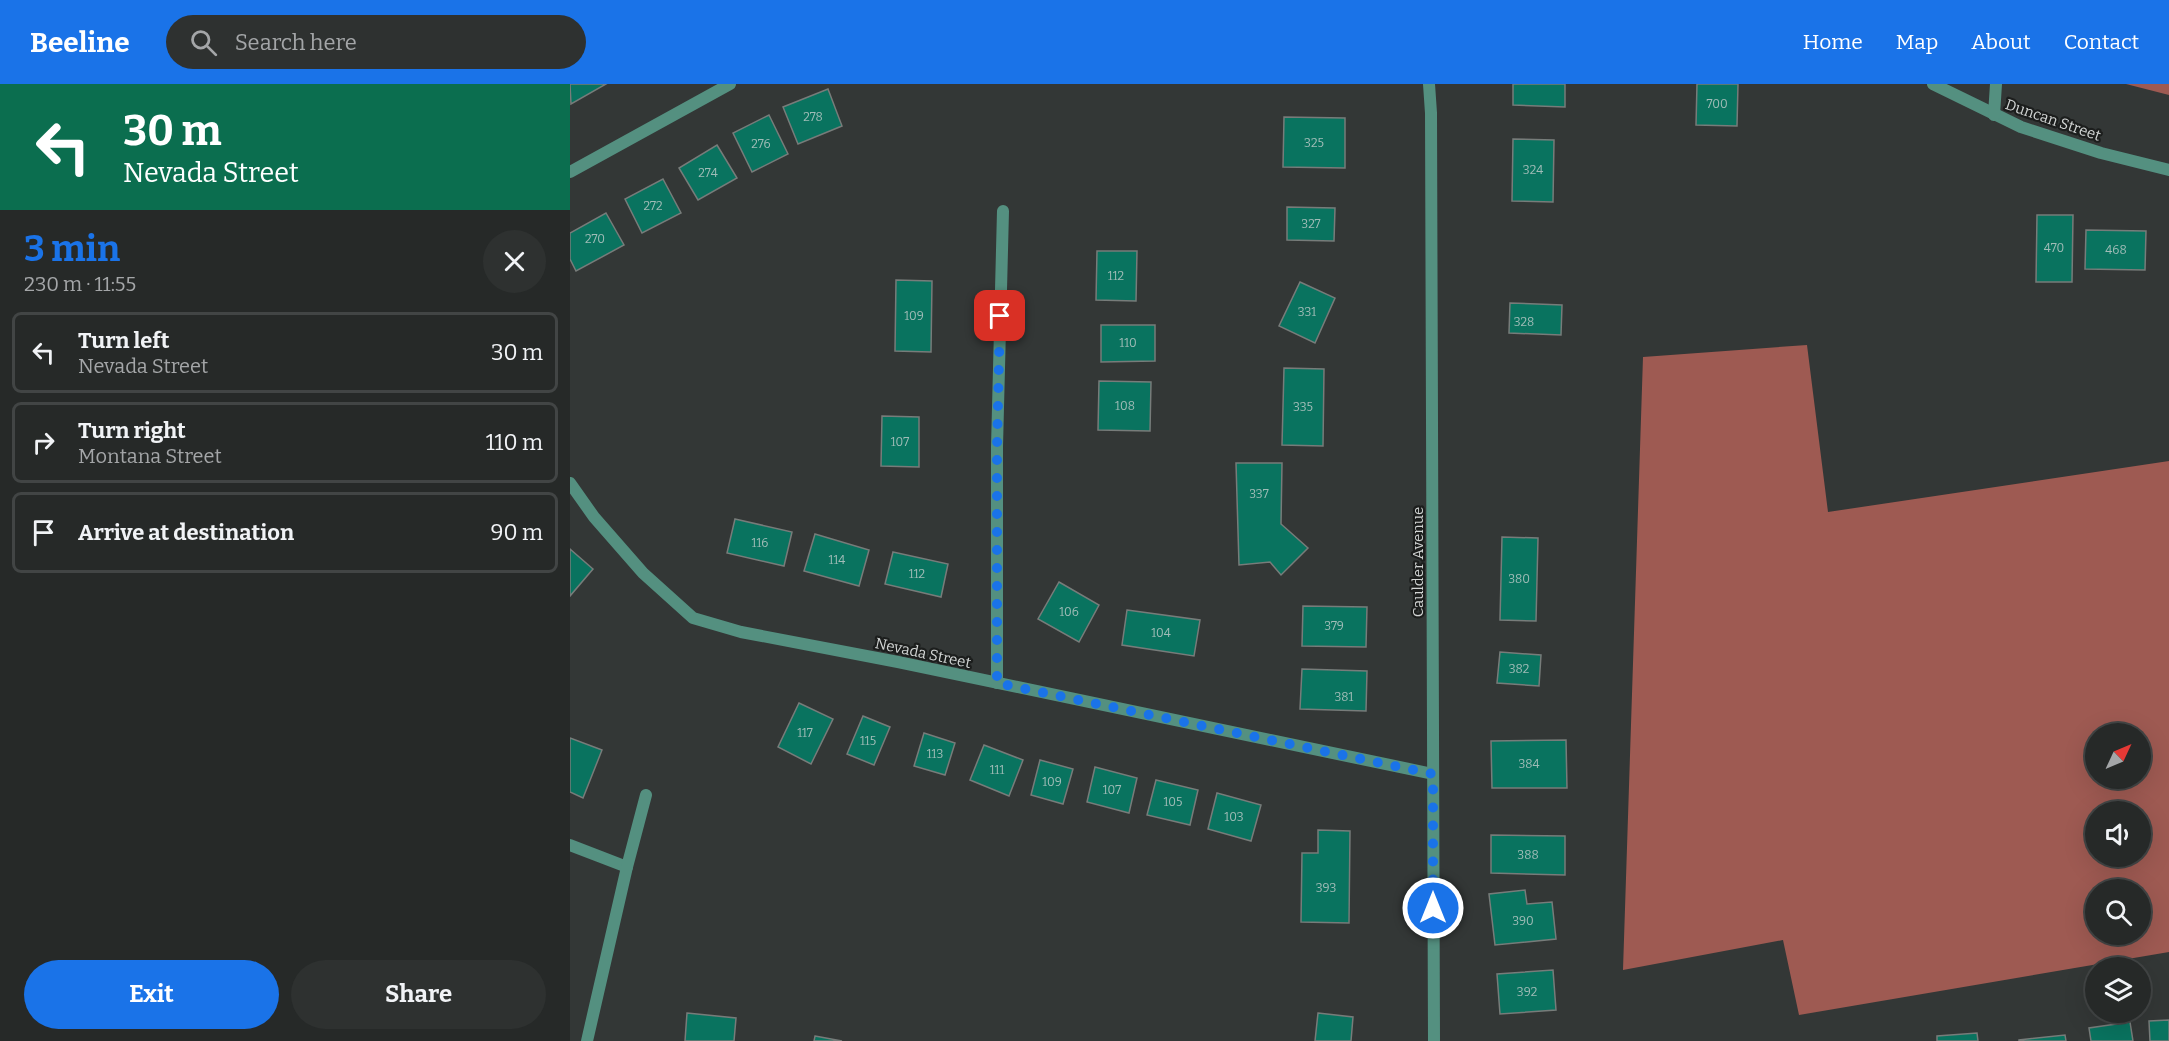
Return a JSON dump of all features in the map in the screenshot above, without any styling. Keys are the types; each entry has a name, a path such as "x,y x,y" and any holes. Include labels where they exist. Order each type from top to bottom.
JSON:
{"street":[{"path":"570,172 730,84"},
{"name":"Caulder Avenue","path":"1429,84 1431,113 1434,1041"},
{"name":"Duncan Street","path":"1933,84 2021,127 2101,153 2169,170"},
{"path":"1994,115 1996,84"},
{"path":"997,683 997,447 1003,211"},
{"name":"Nevada Street","path":"570,483 594,517 643,573 693,618 741,632 1433,774"},
{"path":"587,1041 646,795"},
{"path":"570,844 627,867"}],"shaded area":[{"path":"2126,84 2169,84 2169,95"},
{"path":"1807,345 1828,512 2169,461 2169,952 2140,957 2085,957 2085,966 1799,1015 1783,940 1623,970 1643,357"}],"building":[{"path":"570,84 606,84 571,104"},
{"path":"1513,84 1565,84 1565,107 1513,105"},
{"path":"1697,84 1738,84 1737,126 1696,125"},
{"path":"828,89 842,126 798,144 783,107"},
{"path":"769,115 788,154 752,172 733,133"},
{"path":"1284,117 1345,118 1345,168 1283,167"},
{"path":"1513,139 1554,140 1553,202 1512,201"},
{"path":"717,145 737,178 698,200 679,168"},
{"path":"663,179 681,213 642,233 625,199"},
{"path":"1287,207 1335,208 1334,241 1287,240"},
{"path":"606,213 624,245 576,271 570,259 570,233"},
{"path":"2037,215 2073,215 2072,282 2036,282"},
{"path":"2086,230 2146,231 2145,270 2085,269"},
{"path":"1097,251 1137,251 1136,301 1096,300"},
{"path":"896,280 932,281 931,352 895,351"},
{"path":"1300,282 1335,298 1315,343 1279,326"},
{"path":"1510,303 1562,305 1561,335 1509,333"},
{"path":"1101,325 1155,325 1155,361 1101,362"},
{"path":"1284,368 1324,369 1323,446 1282,445"},
{"path":"1099,381 1151,382 1150,431 1098,430"},
{"path":"882,416 919,417 919,467 881,466"},
{"path":"1236,463 1282,463 1281,524 1308,548 1281,575 1270,562 1239,565"},
{"path":"735,519 792,532 784,566 727,553"},
{"path":"815,534 869,550 859,586 804,571"},
{"path":"1502,537 1538,538 1536,621 1500,620"},
{"path":"570,549 593,569 570,596"},
{"path":"893,552 948,564 941,597 885,584"},
{"path":"1059,582 1099,605 1079,642 1038,619"},
{"path":"1303,606 1367,607 1366,647 1302,646"},
{"path":"1127,610 1200,620 1194,656 1122,645"},
{"path":"1500,652 1541,655 1539,686 1497,683"},
{"path":"1302,669 1367,671 1366,711 1300,709"},
{"path":"799,703 833,719 811,764 778,747"},
{"path":"863,716 890,727 874,765 847,754"},
{"path":"924,733 955,743 945,775 914,766"},
{"path":"570,738 602,750 583,798 570,792"},
{"path":"1566,740 1567,788 1492,788 1491,741"},
{"path":"984,745 1023,760 1009,796 970,780"},
{"path":"1040,760 1073,769 1063,804 1031,795"},
{"path":"1095,767 1137,778 1129,813 1087,802"},
{"path":"1156,780 1198,790 1190,825 1147,815"},
{"path":"1217,793 1261,805 1251,841 1208,829"},
{"path":"1318,830 1350,831 1349,923 1301,922 1302,853 1318,853"},
{"path":"1491,835 1565,836 1565,875 1491,873"},
{"path":"1525,890 1527,904 1552,902 1556,939 1495,945 1489,894"},
{"path":"1553,970 1556,1010 1500,1014 1497,974"},
{"path":"687,1013 736,1018 734,1041 685,1041"},
{"path":"1318,1013 1353,1017 1351,1041 1315,1041"},
{"path":"2169,1020 2169,1041 2150,1041 2151,1021"},
{"path":"2130,1023 2133,1041 2091,1041 2089,1028"},
{"path":"1977,1033 1978,1041 1937,1041 1937,1036"},
{"path":"2065,1035 2066,1041 2019,1041 2019,1040"},
{"path":"815,1036 842,1041 814,1041"}],"route":[{"path":"1000,316 997,447 997,683 1433,774 1433,908"}]}
